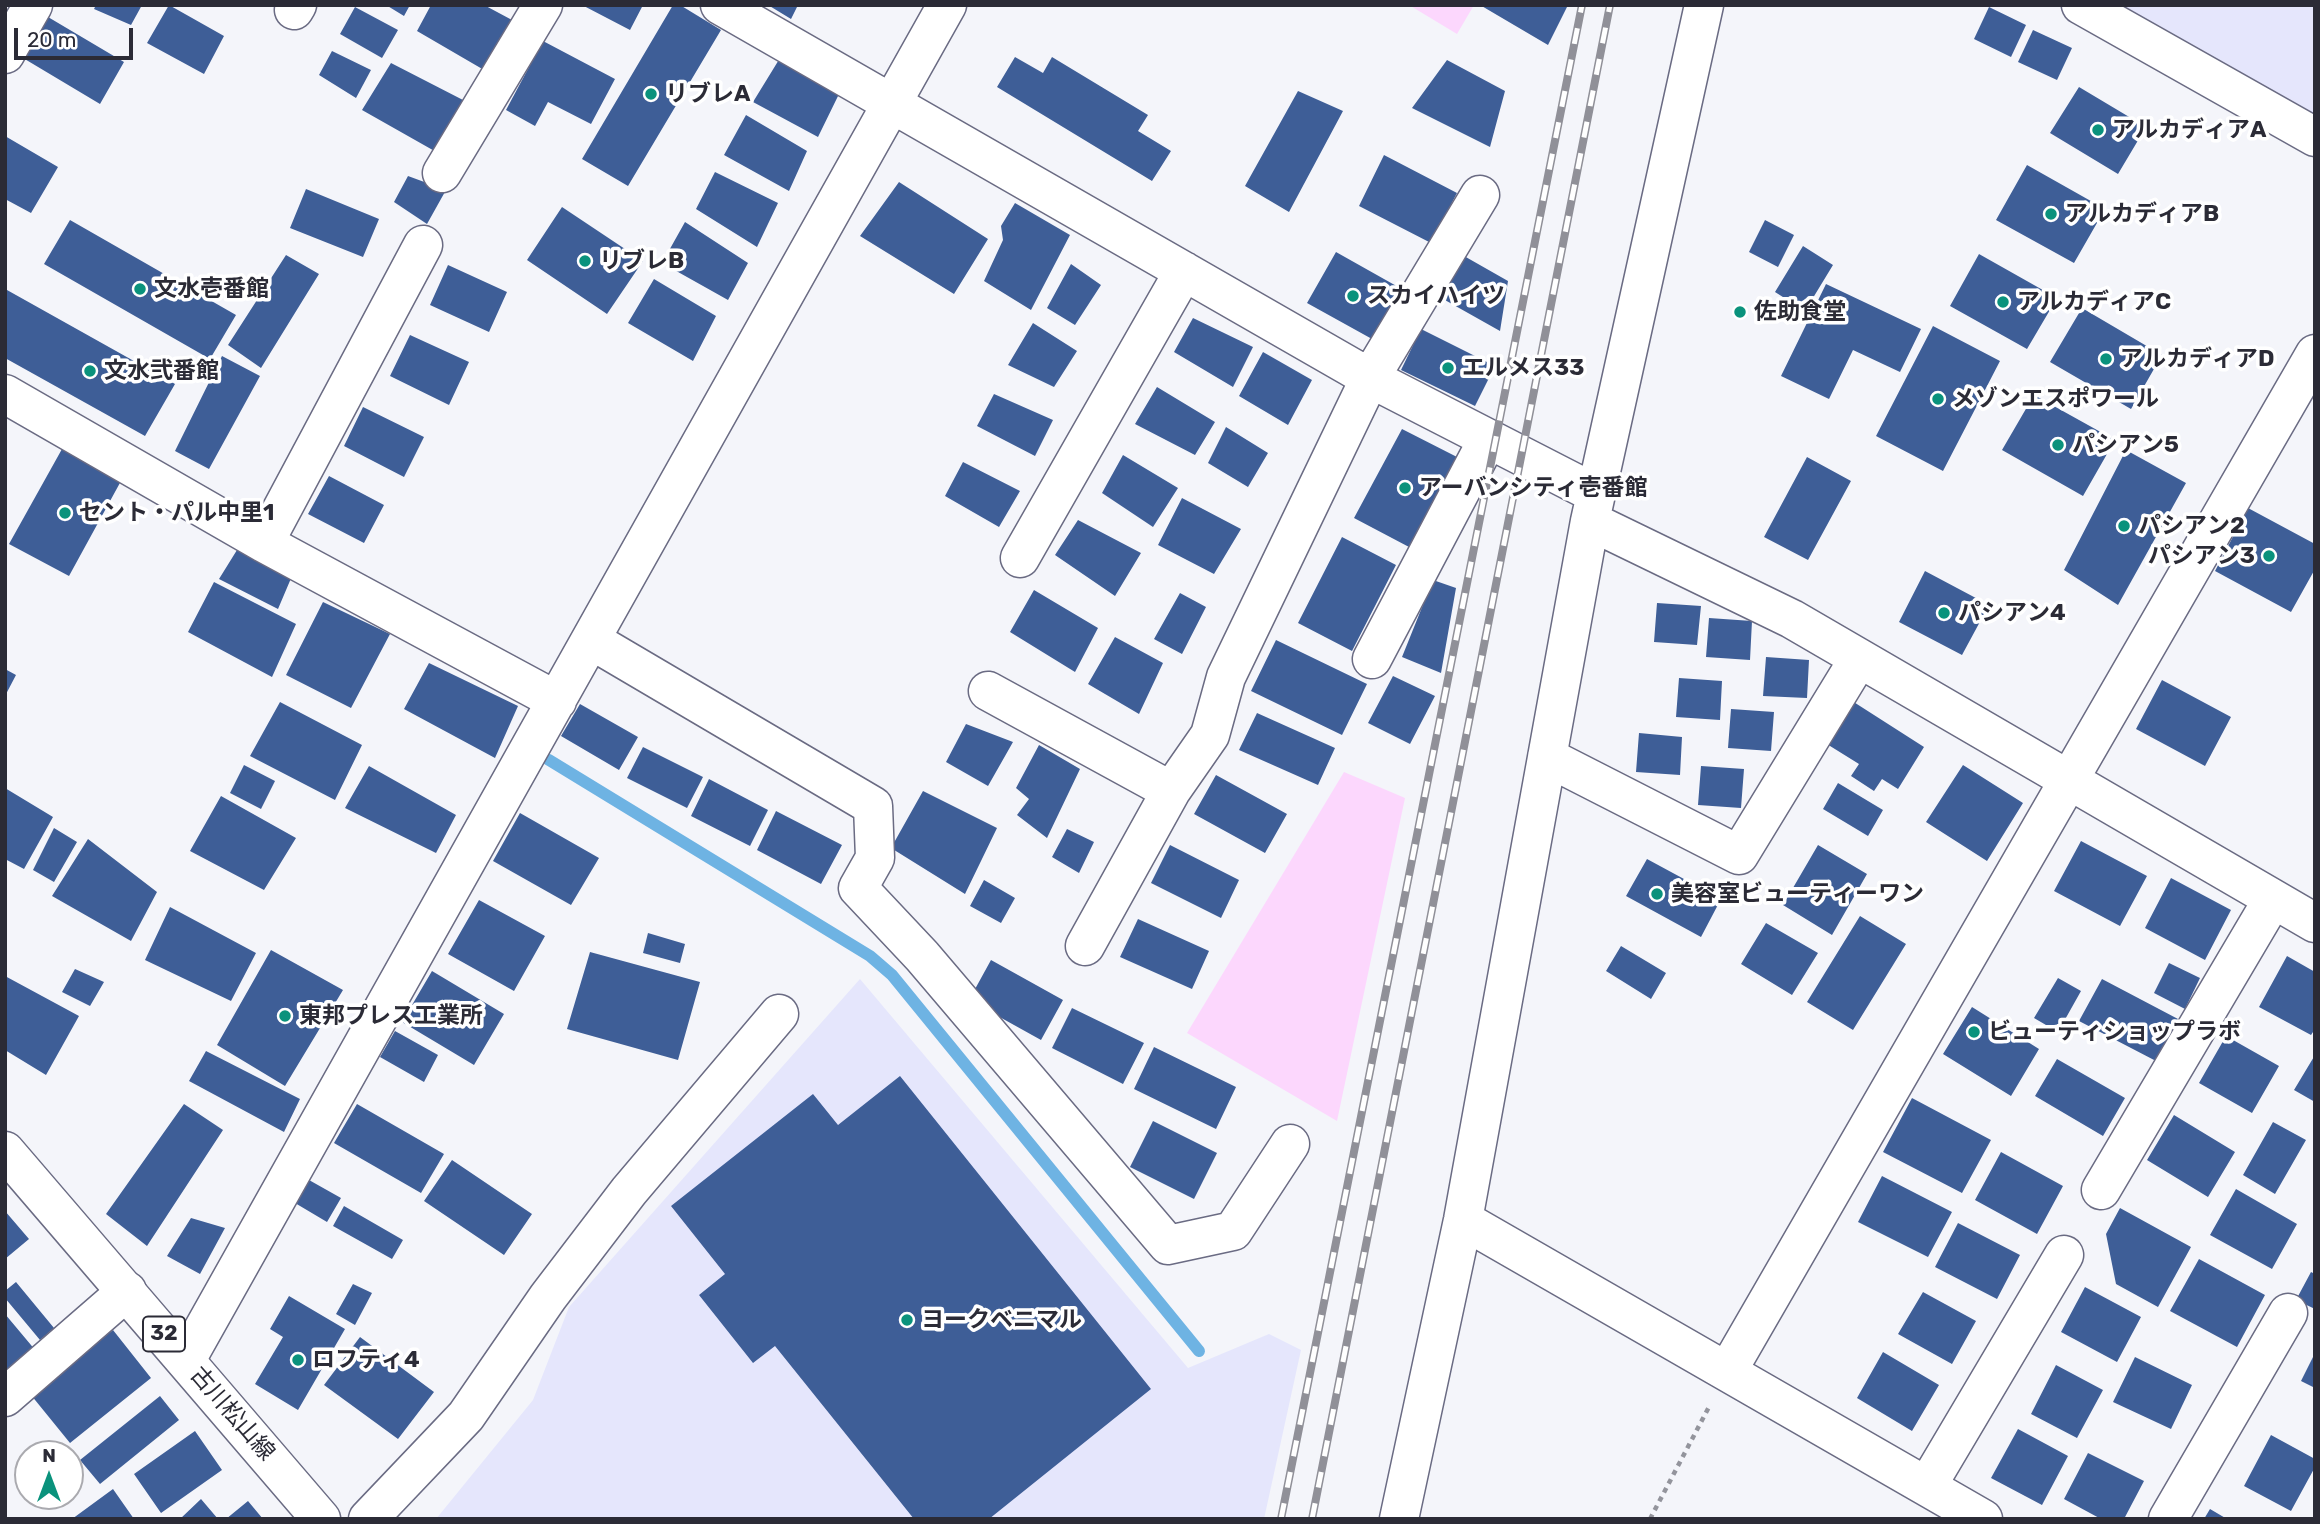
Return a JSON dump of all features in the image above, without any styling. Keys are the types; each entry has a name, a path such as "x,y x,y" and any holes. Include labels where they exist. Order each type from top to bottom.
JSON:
{"street":[{"path":"5,54 33,5"},
{"path":"442,173 543,5"},
{"path":"720,5 1370,378 1488,439 1593,508 1792,619 1858,660 2315,923"},
{"path":"186,1360 947,5"},
{"path":"1399,1519 1463,1220 1593,508 1704,5"},
{"path":"2081,5 2315,137"},
{"path":"1085,946 1171,791 1210,735 1227,677 1370,378 1480,195"},
{"path":"264,542 424,245"},
{"path":"1020,558 1184,271"},
{"path":"1728,1370 2066,780 2315,354"},
{"path":"5,394 264,542 556,701"},
{"path":"1372,659 1488,439"},
{"path":"591,640 873,806 875,858 858,888 922,956 1168,1245 1233,1231 1290,1144"},
{"path":"1547,757 1739,855 1858,660"},
{"path":"988,691 1171,791"},
{"path":"2101,1190 2273,899"},
{"path":"368,1519 466,1416 548,1297 629,1191 779,1014"},
{"name":"古川松山線","path":"5,1151 321,1519"},
{"path":"1463,1220 1983,1519"},
{"path":"1927,1486 2064,1255"},
{"path":"5,1397 127,1291"},
{"path":"2168,1519 2288,1313"}],"path":[{"path":"1650,1519 1728,1370"}],"shaded area":[{"path":"1409,5 1474,5 1457,34"},
{"path":"2120,5 2315,5 2315,120"},
{"path":"1344,772 1405,798 1337,1121 1187,1033"},
{"path":"860,979 1188,1368 1269,1334 1301,1350 1264,1519 436,1519 533,1400 569,1307"}],"building":[{"path":"96,5 142,5 131,25 94,9"},
{"path":"169,5 224,36 204,74 147,43"},
{"path":"386,5 410,5 404,16"},
{"path":"431,5 484,5 512,20 484,70 417,31"},
{"path":"582,5 643,5 630,30"},
{"name":"リブレA","path":"673,5 680,5 721,30 628,186 582,159"},
{"path":"768,5 798,5 791,19"},
{"path":"1480,5 1568,5 1548,45"},
{"path":"355,7 398,30 382,58 340,34"},
{"path":"1989,7 2026,25 2011,57 1974,39"},
{"path":"48,17 124,62 100,104 23,58"},
{"path":"2033,30 2072,48 2057,80 2018,62"},
{"path":"543,41 615,79 591,124 548,102 535,126 506,110"},
{"path":"332,51 371,70 356,98 319,75"},
{"path":"1015,57 1043,73 1052,57 1148,115 1138,131 1171,151 1152,181 997,87"},
{"path":"780,58 839,94 818,137 753,102"},
{"path":"1447,60 1505,91 1490,147 1412,108"},
{"path":"391,63 463,100 438,153 362,110"},
{"name":"アルカディアA","path":"2079,87 2146,127 2118,174 2050,133"},
{"path":"1298,91 1343,111 1289,212 1245,186"},
{"path":"746,115 807,151 789,191 724,155"},
{"path":"5,136 58,167 31,213 5,199"},
{"path":"1384,155 1457,193 1431,243 1359,206"},
{"name":"アルカディアB","path":"2027,165 2105,209 2074,263 1996,220"},
{"path":"715,172 778,203 757,247 696,209"},
{"path":"408,176 446,190 427,224 394,202"},
{"path":"899,182 988,239 954,294 860,236"},
{"path":"306,189 379,219 363,257 290,228"},
{"path":"1015,203 1070,235 1031,310 984,281 1003,240 1001,226"},
{"name":"リブレB","path":"562,207 643,261 607,314 527,260"},
{"name":"文水壱番館","path":"70,220 236,315 210,359 44,264"},
{"path":"1765,220 1794,235 1778,267 1749,252"},
{"path":"685,222 748,263 728,300 662,263"},
{"path":"1803,246 1833,265 1805,311 1775,292"},
{"name":"スカイハイツ","path":"1336,252 1400,288 1372,339 1307,303"},
{"path":"1457,252 1508,281 1500,331 1436,295"},
{"name":"アルカディアC","path":"1979,254 2057,298 2027,349 1950,306"},
{"path":"286,255 319,274 261,368 228,345"},
{"path":"1071,264 1101,285 1075,325 1047,308"},
{"path":"448,265 507,292 489,332 430,305"},
{"path":"654,279 716,316 693,361 628,323"},
{"path":"1826,284 1921,329 1900,372 1853,350 1829,399 1781,376"},
{"name":"文水弐番館","path":"7,290 175,384 145,436 5,358"},
{"name":"アルカディアD","path":"2082,308 2162,355 2131,409 2050,362"},
{"path":"1193,318 1253,347 1233,387 1174,352"},
{"path":"1033,323 1077,351 1054,387 1008,365"},
{"name":"メゾンエスポワール","path":"1933,326 2000,361 1943,471 1876,436"},
{"name":"エルメス33","path":"1421,329 1495,366 1475,406 1401,370"},
{"path":"410,335 469,362 449,405 390,376"},
{"path":"1263,352 1312,380 1288,425 1239,396"},
{"path":"222,356 260,376 209,469 175,451"},
{"path":"1157,387 1215,422 1195,455 1135,424"},
{"path":"994,394 1053,420 1035,456 977,426"},
{"name":"パシアン5","path":"2034,395 2115,440 2083,496 2002,450"},
{"path":"363,407 424,437 404,477 344,446"},
{"path":"1226,427 1268,453 1248,487 1208,463"},
{"name":"アーバンシティ壱番館","path":"1402,429 1457,457 1409,547 1354,518"},
{"name":"セント・パル中里1","path":"62,449 121,481 69,576 9,544"},
{"name":"パシアン2","path":"2126,450 2186,483 2118,605 2064,570"},
{"path":"1123,455 1178,488 1153,527 1102,493"},
{"path":"1807,457 1851,481 1808,560 1764,537"},
{"path":"963,462 1020,491 999,527 945,496"},
{"path":"329,476 384,505 364,543 308,514"},
{"path":"1182,498 1241,529 1214,574 1158,545"},
{"name":"パシアン3","path":"2248,508 2315,544 2315,569 2291,612 2215,571"},
{"path":"1078,520 1141,553 1115,596 1055,555"},
{"path":"1342,537 1396,565 1352,651 1298,623"},
{"path":"237,550 292,576 278,609 219,579"},
{"name":"パシアン4","path":"1925,571 1989,605 1962,655 1899,622"},
{"path":"1433,580 1456,588 1441,673 1402,657"},
{"path":"214,582 296,624 272,677 188,632"},
{"path":"1034,590 1098,628 1075,672 1010,632"},
{"path":"1180,593 1206,607 1182,654 1154,639"},
{"path":"323,602 390,634 351,708 286,675"},
{"path":"1657,603 1701,606 1697,645 1654,642"},
{"path":"1709,618 1752,621 1750,660 1706,657"},
{"path":"1115,637 1163,663 1139,714 1088,684"},
{"path":"1276,640 1367,684 1342,735 1251,691"},
{"path":"1766,657 1809,660 1807,698 1763,696"},
{"path":"429,663 518,706 495,758 404,709"},
{"path":"5,669 16,675 5,696"},
{"path":"1393,676 1435,696 1410,744 1368,723"},
{"path":"1679,678 1722,681 1720,720 1676,717"},
{"path":"2162,680 2231,717 2205,766 2136,729"},
{"path":"1849,699 1924,747 1898,789 1882,779 1874,791 1851,776 1859,764 1822,741"},
{"path":"280,702 362,745 335,800 250,756"},
{"path":"580,704 638,737 619,770 561,736"},
{"path":"1731,709 1774,712 1771,751 1728,748"},
{"path":"1257,713 1335,748 1318,785 1239,750"},
{"path":"966,724 1013,742 988,786 946,762"},
{"path":"1639,733 1682,737 1680,775 1636,772"},
{"path":"1039,745 1080,769 1047,838 1017,815 1029,799 1016,788"},
{"path":"643,747 703,777 687,808 627,778"},
{"path":"244,765 275,781 261,809 230,793"},
{"path":"1963,765 2023,803 1987,861 1926,822"},
{"path":"369,766 456,815 436,853 345,808"},
{"path":"1701,766 1744,769 1741,808 1698,805"},
{"path":"1216,775 1287,814 1265,853 1194,814"},
{"path":"709,779 768,810 750,846 691,816"},
{"path":"1838,783 1883,810 1868,836 1823,809"},
{"path":"5,788 53,817 24,869 5,859"},
{"path":"923,791 997,828 965,894 891,848"},
{"path":"221,796 296,838 264,890 190,851"},
{"path":"776,811 842,845 821,884 757,850"},
{"path":"520,813 599,858 571,905 493,861"},
{"path":"54,828 77,842 54,882 33,870"},
{"path":"1067,829 1094,842 1079,873 1052,857"},
{"path":"88,839 157,892 131,941 52,896"},
{"path":"2081,841 2147,876 2120,926 2054,891"},
{"path":"1170,845 1239,880 1221,918 1151,883"},
{"path":"1818,845 1867,874 1832,935 1783,905"},
{"path":"1647,859 1721,899 1701,937 1626,896"},
{"path":"2171,878 2231,910 2205,960 2145,928"},
{"path":"984,880 1015,898 1001,923 970,906"},
{"path":"479,900 545,936 514,991 448,954"},
{"path":"170,907 256,953 231,1001 145,960"},
{"path":"1860,916 1906,944 1853,1030 1807,1002"},
{"path":"1138,919 1209,951 1192,989 1120,957"},
{"path":"1766,923 1818,953 1792,995 1741,964"},
{"path":"648,933 685,944 680,963 643,953"},
{"path":"1621,946 1666,973 1651,999 1606,971"},
{"path":"271,950 343,990 285,1086 217,1045"},
{"path":"590,952 700,982 678,1060 567,1029"},
{"path":"2287,956 2315,972 2315,1029 2311,1035 2259,1007"},
{"path":"991,960 1063,1000 1041,1040 969,1000"},
{"path":"2169,963 2200,978 2185,1009 2154,993"},
{"path":"75,969 104,982 90,1006 62,992"},
{"path":"432,971 504,1014 474,1065 402,1022"},
{"path":"5,976 79,1016 46,1075 5,1050"},
{"path":"2058,978 2081,991 2058,1032 2034,1018"},
{"path":"2102,979 2178,1019 2156,1061 2079,1021"},
{"path":"1972,1007 2039,1049 2011,1096 1943,1054"},
{"path":"1072,1008 1144,1043 1123,1084 1052,1048"},
{"path":"395,1031 438,1055 424,1082 380,1057"},
{"path":"2226,1036 2279,1066 2252,1113 2199,1083"},
{"path":"1154,1047 1236,1087 1216,1129 1134,1089"},
{"path":"206,1051 300,1099 284,1132 189,1081"},
{"path":"2315,1055 2315,1102 2294,1090"},
{"path":"2057,1059 2125,1098 2103,1136 2035,1096"},
{"name":"ヨークベニマル","path":"900,1076 1151,1389 989,1519 914,1519 775,1346 753,1363 699,1295 725,1274 671,1206 813,1094 838,1125"},
{"path":"1912,1098 1991,1140 1962,1193 1883,1152"},
{"path":"184,1104 223,1130 147,1246 106,1214"},
{"path":"357,1104 444,1154 421,1193 334,1143"},
{"path":"2174,1115 2235,1152 2208,1197 2147,1160"},
{"path":"1153,1121 1217,1153 1194,1199 1130,1167"},
{"path":"2273,1122 2306,1140 2275,1194 2243,1175"},
{"path":"2001,1152 2063,1186 2037,1234 1975,1200"},
{"path":"452,1160 532,1214 504,1255 424,1201"},
{"path":"1882,1176 1952,1212 1928,1257 1858,1222"},
{"path":"309,1180 341,1198 327,1222 295,1203"},
{"path":"2236,1189 2297,1224 2272,1269 2210,1235"},
{"path":"344,1206 403,1240 392,1259 333,1226"},
{"path":"2120,1208 2191,1247 2158,1307 2116,1284 2106,1234"},
{"path":"5,1211 29,1239 5,1259"},
{"path":"191,1218 225,1228 200,1274 167,1256"},
{"path":"1958,1223 2020,1255 1997,1299 1935,1267"},
{"path":"2199,1259 2265,1295 2237,1347 2170,1311"},
{"path":"2311,1272 2315,1274 2315,1309 2296,1300"},
{"path":"16,1282 54,1328 40,1340 5,1298 5,1291"},
{"path":"353,1284 372,1293 355,1325 336,1314"},
{"path":"2085,1287 2141,1317 2117,1362 2061,1332"},
{"path":"1923,1292 1976,1321 1952,1364 1898,1334"},
{"name":"ロフティ4","path":"289,1296 345,1329 298,1410 255,1384 283,1337 270,1329"},
{"path":"5,1314 36,1351 5,1376"},
{"path":"113,1330 151,1378 74,1440 68,1440 31,1395"},
{"path":"360,1337 434,1392 398,1439 324,1385"},
{"path":"1883,1352 1939,1385 1912,1431 1857,1398"},
{"path":"2315,1353 2315,1388 2301,1381"},
{"path":"2135,1357 2192,1385 2171,1429 2113,1402"},
{"path":"2056,1365 2103,1390 2077,1438 2031,1414"},
{"path":"160,1396 179,1420 100,1484 84,1465 84,1457"},
{"path":"2018,1429 2068,1456 2042,1505 1991,1478"},
{"path":"195,1431 222,1470 161,1513 134,1474"},
{"path":"2271,1435 2315,1459 2315,1467 2291,1511 2244,1486"},
{"path":"2088,1453 2144,1481 2124,1519 2101,1519 2064,1499"},
{"path":"113,1489 134,1519 72,1519"},
{"path":"201,1499 218,1519 180,1519"},
{"path":"248,1501 263,1519 226,1519"},
{"path":"2210,1509 2227,1519 2204,1519"}],"waterway":[{"path":"549,760 870,956 892,975 1199,1351"}],"railway":[{"path":"1281,1519 1582,5"},
{"path":"1312,1519 1610,5"}],"place":[{"name":"リブレA","path":"651,94"},
{"name":"アルカディアA","path":"2098,130"},
{"name":"アルカディアB","path":"2051,214"},
{"name":"リブレB","path":"585,261"},
{"name":"文水壱番館","path":"140,289"},
{"name":"スカイハイツ","path":"1353,296"},
{"name":"アルカディアC","path":"2003,302"},
{"name":"佐助食堂","path":"1740,312"},
{"name":"アルカディアD","path":"2106,359"},
{"name":"エルメス33","path":"1448,368"},
{"name":"文水弐番館","path":"90,371"},
{"name":"メゾンエスポワール","path":"1938,399"},
{"name":"パシアン5","path":"2058,445"},
{"name":"アーバンシティ壱番館","path":"1405,488"},
{"name":"セント・パル中里1","path":"65,513"},
{"name":"パシアン2","path":"2124,526"},
{"name":"パシアン3","path":"2269,556"},
{"name":"パシアン4","path":"1944,613"},
{"name":"美容室ビューティーワン","path":"1657,894"},
{"name":"東邦プレス工業所","path":"285,1016"},
{"name":"ビューティショップラボ","path":"1974,1032"},
{"name":"ヨークベニマル","path":"907,1320"},
{"name":"ロフティ4","path":"298,1360"}]}
